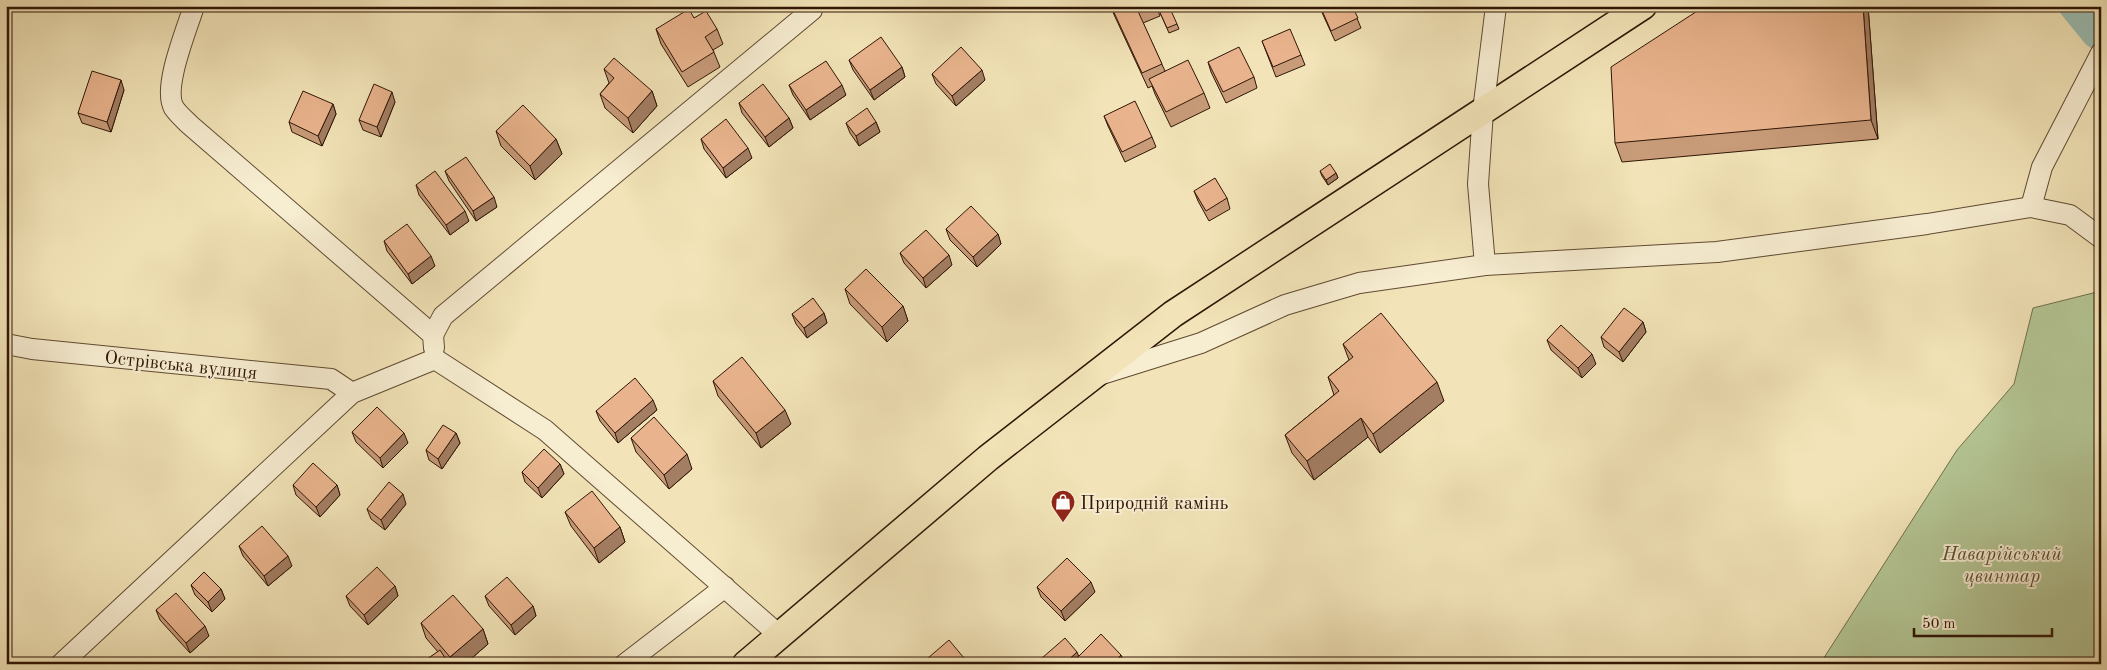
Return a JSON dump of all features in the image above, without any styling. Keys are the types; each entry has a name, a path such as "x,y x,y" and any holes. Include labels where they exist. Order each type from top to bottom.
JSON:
{"main road":[{"path":"746,664 988,458 1173,314 1642,6"}],"street":[{"path":"194,6 176,60 170,99 174,109 190,125 433,335"},
{"path":"1485,265 1478,184 1483,111 1496,6"},
{"path":"435,359 433,335 443,316 812,10"},
{"path":"2031,207 2042,167 2099,56"},
{"path":"1090,378 1201,343 1285,305 1359,283 1485,265 1717,252 1917,226 2031,207 2070,214 2101,238"},
{"name":"Острівська вулиця","path":"6,344 32,349 332,379 352,394"},
{"path":"61,664 352,394 435,359"},
{"path":"435,359 545,430 780,635"},
{"path":"626,664 725,587"}],"green space":[{"name":"Наварійський цвинтар","path":"2101,291 2101,664 1820,664 1957,450 2014,384 2033,308"}],"building":[{"path":"1111,6 1143,6 1137,9 1162,64 1142,73"},
{"path":"1169,6 1177,24 1167,28 1158,8"},
{"path":"1320,6 1352,6 1358,18 1331,31"},
{"path":"1705,6 1863,6 1871,120 1615,143 1611,67"},
{"path":"689,9 694,18 706,11 717,29 705,37 714,52 682,72 656,29"},
{"path":"1290,29 1301,55 1273,67 1262,41"},
{"path":"881,37 902,67 870,90 849,60"},
{"path":"961,47 982,70 952,96 932,74"},
{"path":"1239,47 1254,77 1223,92 1208,62"},
{"path":"614,58 652,91 628,118 600,94 614,78 604,69"},
{"path":"1188,60 1204,93 1166,112 1149,79"},
{"path":"826,61 842,85 806,110 789,85"},
{"path":"92,71 121,80 107,122 78,113"},
{"path":"374,84 392,92 377,127 359,120"},
{"path":"763,84 789,118 765,137 739,103"},
{"path":"303,91 333,104 318,136 289,122"},
{"path":"1135,101 1152,137 1122,152 1104,116"},
{"path":"523,105 556,139 530,166 496,131"},
{"path":"867,108 876,122 856,136 846,123"},
{"path":"726,119 748,148 723,168 701,139"},
{"path":"466,157 494,197 473,211 445,171"},
{"path":"1330,164 1336,173 1326,180 1320,171"},
{"path":"435,171 465,211 446,225 416,185"},
{"path":"1215,178 1227,198 1206,211 1194,191"},
{"path":"971,206 998,234 973,257 946,229"},
{"path":"407,224 431,256 408,274 384,241"},
{"path":"926,230 949,255 923,278 900,253"},
{"path":"866,269 903,306 882,327 845,289"},
{"path":"813,298 824,313 804,328 792,314"},
{"path":"1624,308 1643,322 1619,352 1601,337"},
{"path":"1381,313 1437,382 1373,434 1361,418 1307,461 1285,435 1339,391 1328,377 1353,357 1343,344"},
{"path":"1561,325 1592,354 1578,368 1547,340"},
{"path":"742,357 785,410 756,433 713,381"},
{"path":"635,378 653,400 615,433 596,411"},
{"path":"377,407 404,433 380,458 352,432"},
{"path":"654,417 687,454 664,475 631,438"},
{"path":"443,425 456,433 438,459 426,450"},
{"path":"544,449 560,464 538,488 522,472"},
{"path":"313,463 337,485 316,507 293,485"},
{"path":"389,482 403,494 381,520 367,509"},
{"path":"592,491 620,527 594,548 565,512"},
{"path":"262,526 288,556 264,576 239,546"},
{"path":"1067,558 1091,582 1061,611 1037,587"},
{"path":"377,567 395,586 364,615 346,596"},
{"path":"204,572 221,589 208,602 191,585"},
{"path":"507,577 533,606 511,625 485,596"},
{"path":"176,593 205,626 186,643 156,610"},
{"path":"453,595 483,629 450,657 421,623"},
{"path":"1101,634 1121,655 1113,664 1071,664"},
{"path":"1065,638 1077,652 1064,664 1046,664 1042,658"},
{"path":"949,640 969,664 921,664"},
{"path":"440,650 449,664 420,664"}],"waterway":[{"path":"2075,6 2097,33 2101,35"}],"place":[{"name":"Природній камінь","path":"1063,523"}]}
